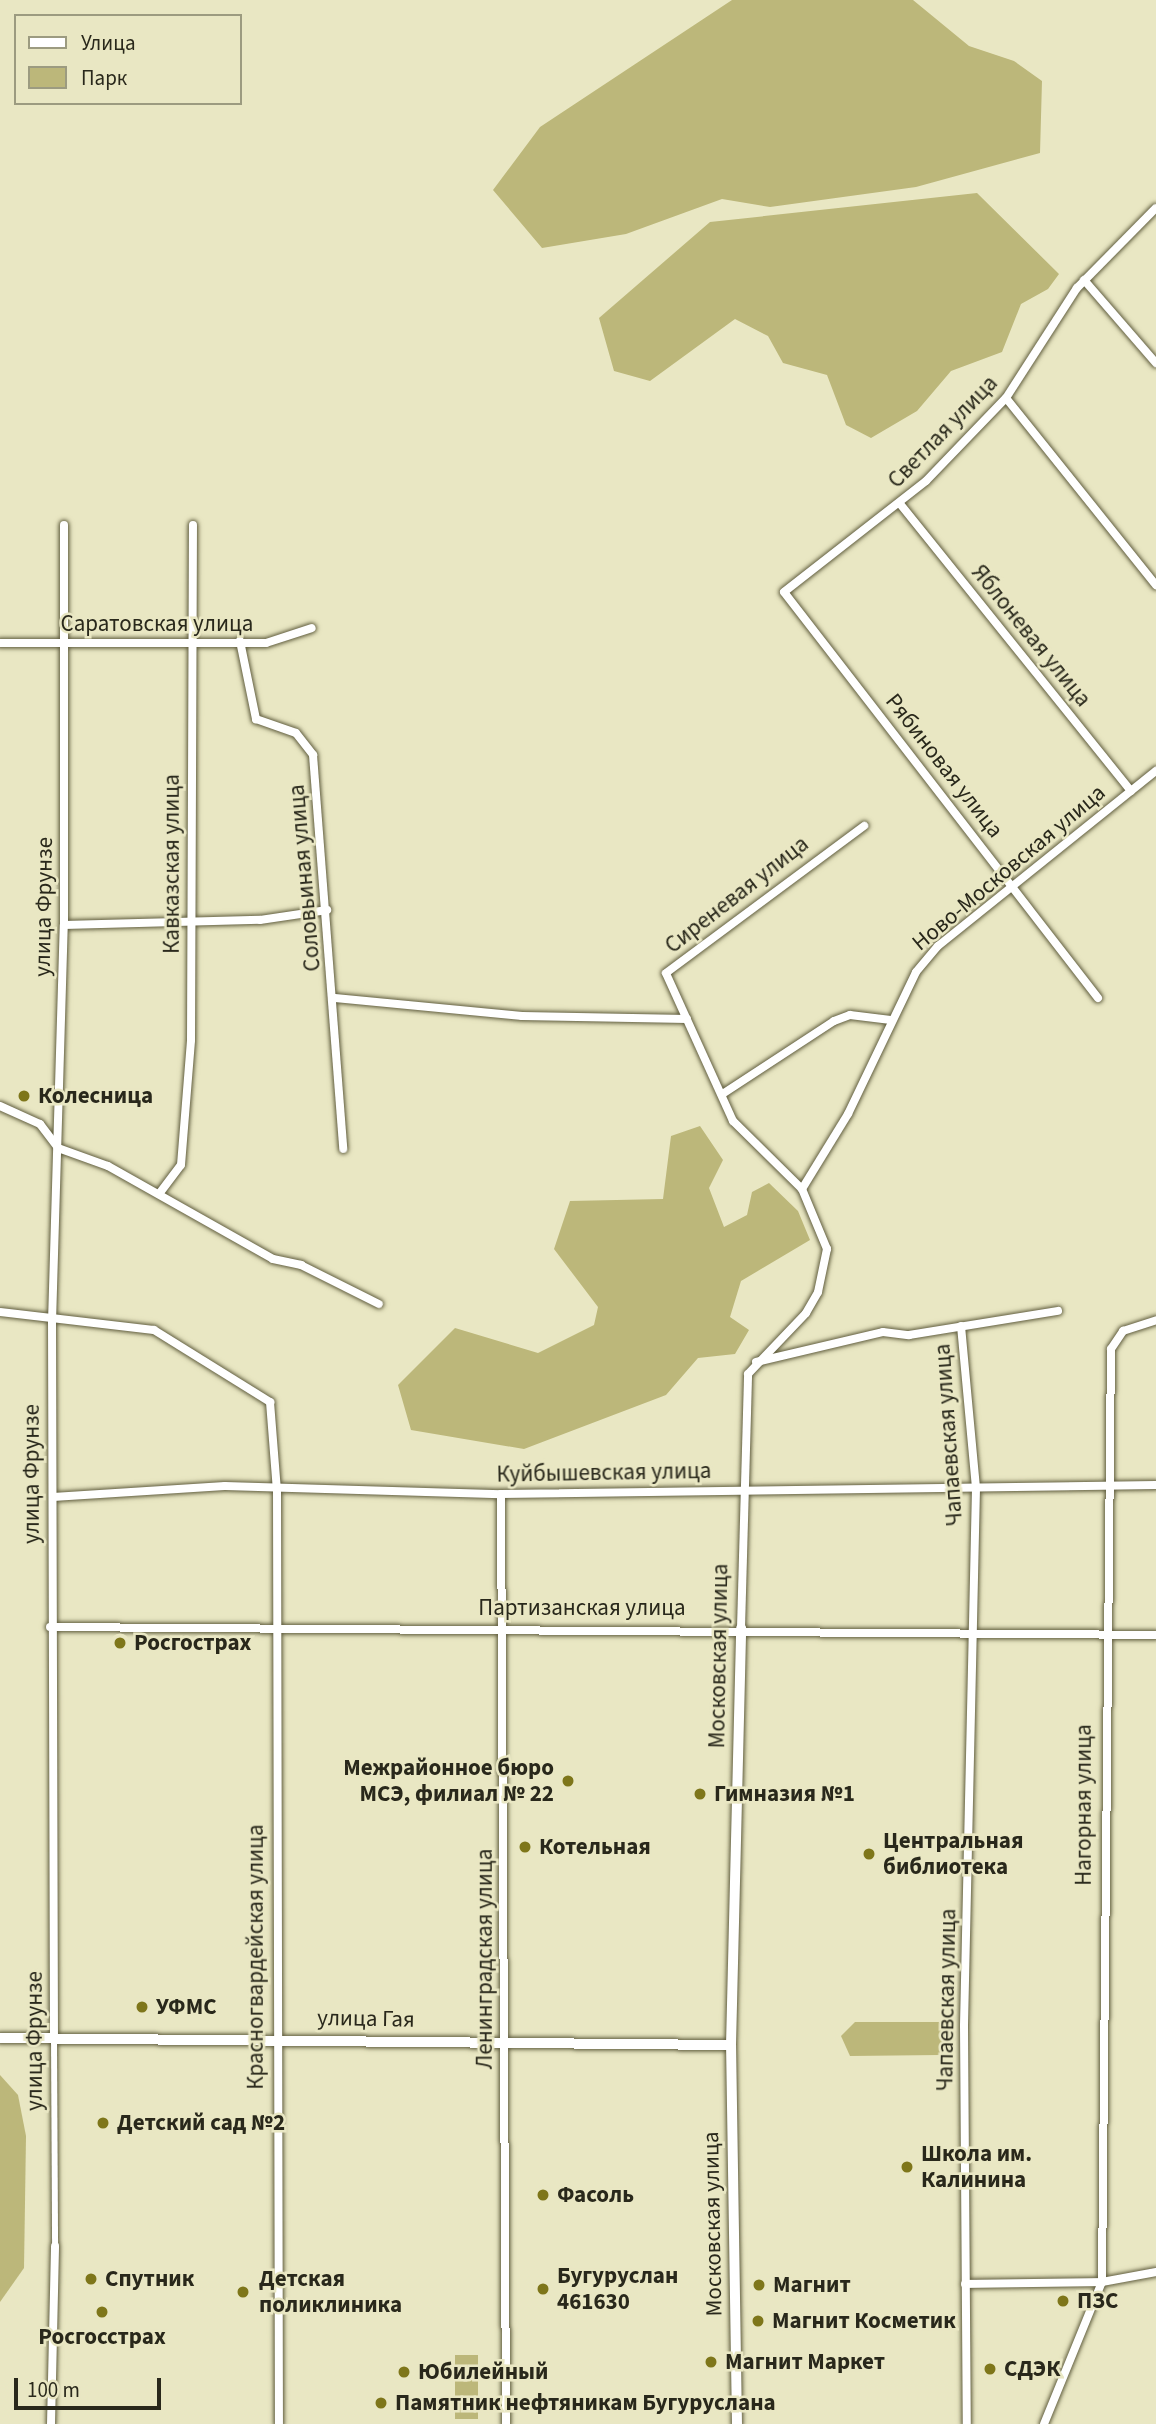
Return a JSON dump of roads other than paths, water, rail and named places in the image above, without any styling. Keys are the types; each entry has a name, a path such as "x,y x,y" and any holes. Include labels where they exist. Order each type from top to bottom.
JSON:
{"main road":[{"name":"Московская улица","path":"737,2424 731,2045 741,1628"}],"street":[{"name":"Светлая улица","path":"784,592 901,505 1006,398 1084,280 1156,208"},
{"path":"1084,280 1156,363"},
{"path":"1006,398 1156,586"},
{"name":"Яблоневая улица","path":"901,505 1132,791"},
{"name":"улица Фрунзе","path":"51,2424 55,2246 50,1627 53,1497 51,1322 64,925 64,524"},
{"name":"Кавказская улица","path":"159,1194 181,1165 191,923 193,525"},
{"name":"Рябиновая улица","path":"784,592 1098,998"},
{"name":"Саратовская улица","path":"0,643 191,640 267,643 312,628"},
{"name":"Соловьиная улица","path":"240,640 256,719 296,733 313,755 335,998 343,1149"},
{"name":"Ново-Московская улица","path":"802,1189 848,1114 891,1020 937,946 1156,771"},
{"name":"Сиреневая улица","path":"733,1121 724,1093 666,973 864,826"},
{"path":"64,925 191,923 327,909"},
{"path":"335,998 522,1016 687,1018"},
{"path":"724,1093 834,1021 850,1015 891,1020"},
{"path":"0,1107 40,1124 58,1148 159,1194 273,1259 301,1265 379,1304"},
{"name":"Московская улица","path":"733,1121 802,1189 827,1250 818,1292 792,1330 756,1362 743,1398 741,1628"},
{"path":"0,1312 27,1311 51,1322"},
{"path":"756,1362 782,1360 857,1336 1058,1311"},
{"name":"Нагорная улица","path":"1102,2282 1104,1638 1111,1349 1123,1331 1156,1320"},
{"name":"Красногвардейская улица","path":"51,1322 155,1330 270,1402 277,1491 274,2037 279,2424"},
{"name":"Чапаевская улица","path":"961,1325 976,1488 965,2284 967,2424"},
{"name":"Куйбышевская улица","path":"53,1497 225,1486 277,1491 501,1494 1156,1485"},
{"name":"Ленинградская улица","path":"501,1494 506,1626 503,2041 506,2424"},
{"name":"Партизанская улица","path":"50,1627 506,1626 741,1628 1104,1638 1156,1635"},
{"name":"улица Гая","path":"0,2038 274,2037 731,2045"},
{"path":"965,2284 1084,2284 1156,2272"},
{"path":"1044,2424 1102,2282"},
{"path":"1084,2284 1093,2306"}],"place":[{"name":"Колесница","path":"24,1096"},
{"name":"Росгострах","path":"120,1643"},
{"name":"Межрайонное бюро МСЭ, филиал № 22","path":"568,1781"},
{"name":"Гимназия №1","path":"700,1794"},
{"name":"Котельная","path":"525,1847"},
{"name":"Центральная библиотека","path":"869,1854"},
{"name":"УФМС","path":"142,2007"},
{"name":"Детский сад №2","path":"103,2123"},
{"name":"Школа им. Калинина","path":"907,2167"},
{"name":"Фасоль","path":"543,2195"},
{"name":"Спутник","path":"91,2279"},
{"name":"Магнит","path":"759,2285"},
{"name":"Бугуруслан 461630","path":"543,2289"},
{"name":"Детская поликлиника","path":"243,2292"},
{"name":"ПЗС","path":"1063,2301"},
{"name":"Росгосстрах","path":"102,2312"},
{"name":"Магнит Косметик","path":"758,2321"},
{"name":"Магнит Маркет","path":"711,2362"},
{"name":"СДЭК","path":"990,2369"},
{"name":"Юбилейный","path":"404,2372"},
{"name":"Памятник нефтяникам Бугуруслана","path":"381,2403"}]}
